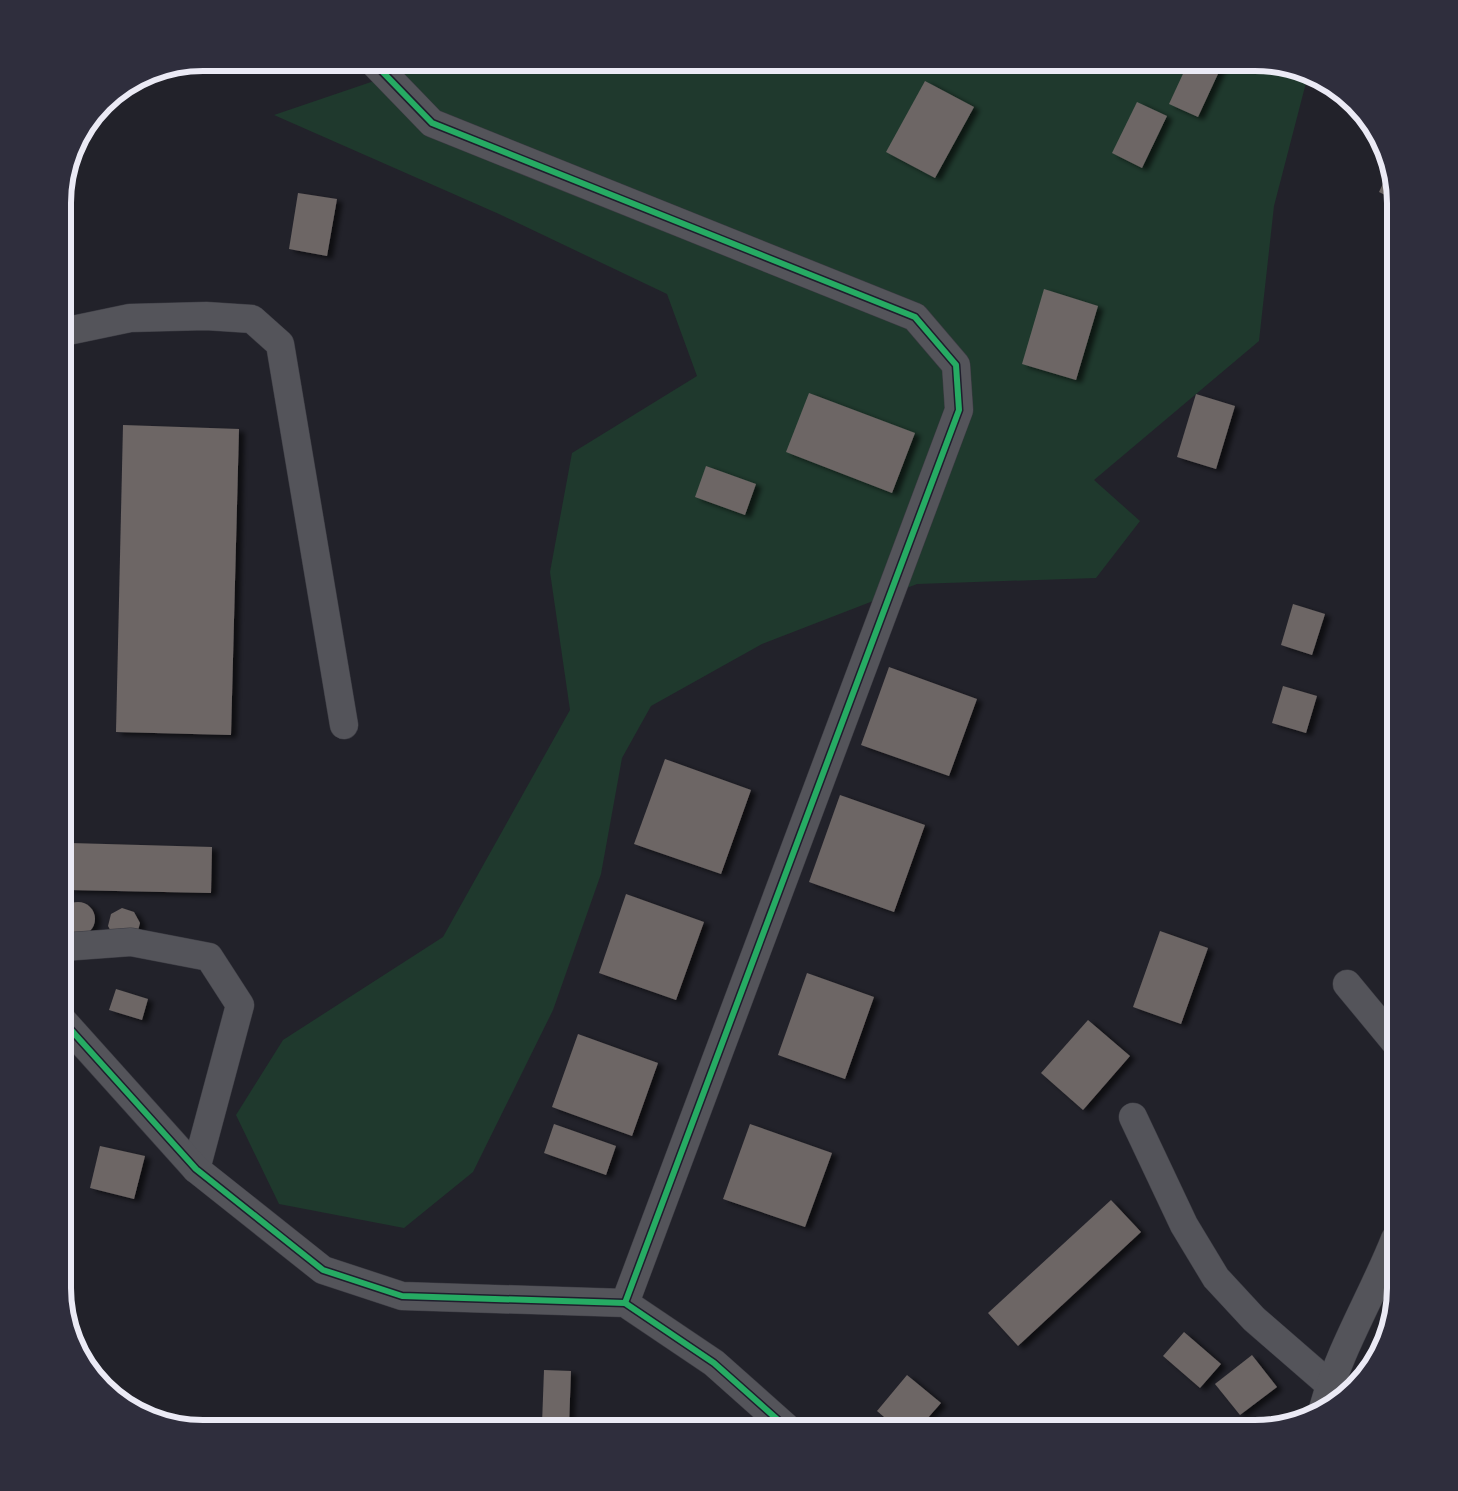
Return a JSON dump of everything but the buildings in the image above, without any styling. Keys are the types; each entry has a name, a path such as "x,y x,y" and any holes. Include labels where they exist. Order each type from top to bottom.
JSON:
{"street":[{"path":"383,71 432,123 915,316 956,365 959,410 625,1303"},
{"path":"72,330 130,318 206,316 252,319 280,344 344,725"},
{"path":"71,946 131,942 210,957 240,1005 196,1169"},
{"path":"1347,984 1387,1031"},
{"path":"71,1030 196,1169 323,1270 402,1296 625,1303 714,1364 778,1420"},
{"path":"1133,1117 1184,1225 1216,1278 1327,1397 1387,1260"}],"green space":[{"path":"403,71 1272,72 1306,81 1274,206 1259,341 1094,480 1140,521 1096,578 917,584 762,644 651,706 622,758 601,874 553,1010 473,1172 404,1228 279,1204 236,1115 283,1040 443,937 570,710 550,572 572,453 697,376 667,294 499,214 274,115"}],"cycle path":[{"path":"382,71 432,123 915,317 956,365 959,410 625,1303"},
{"path":"71,1030 196,1169 323,1270 402,1296 625,1303 714,1363 778,1420"}]}
